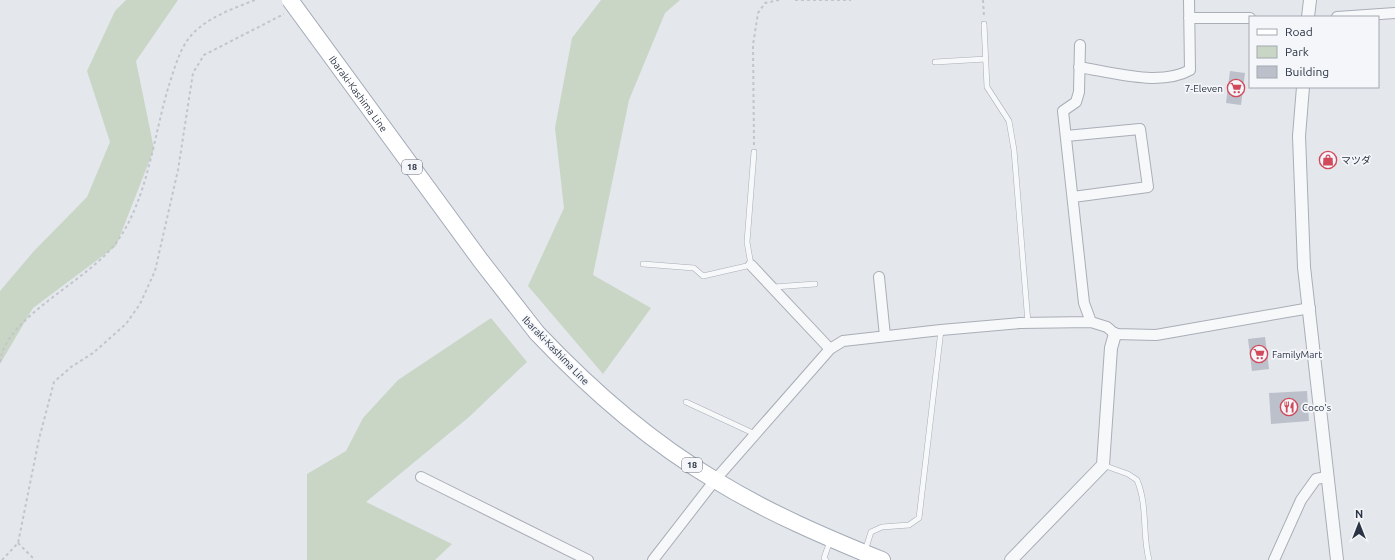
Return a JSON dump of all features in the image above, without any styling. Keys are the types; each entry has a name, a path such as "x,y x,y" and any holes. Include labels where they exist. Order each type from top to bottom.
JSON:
{"main road":[{"name":"Ibaraki-Kashima Line","path":"290,0 481,261 537,333 563,360 618,410 656,440 715,480 793,521 874,557"}],"street":[{"path":"1079,67 1146,78 1180,75 1190,70 1189,0"},
{"path":"1308,16 1310,0"},
{"path":"1352,16 1395,13"},
{"path":"1189,18 1249,18"},
{"path":"1080,45 1079,92 1076,102 1063,111 1084,303 1091,322"},
{"path":"1303,88 1299,136 1304,267 1310,308 1326,476 1337,560"},
{"path":"1066,136 1140,129 1148,187 1073,197"},
{"path":"751,265 830,349"},
{"path":"879,277 885,336"},
{"path":"653,560 715,480 830,349 843,341 940,330 1028,323 1091,322 1107,327 1115,334 1156,335 1310,308"},
{"path":"1010,560 1103,465 1111,348 1115,334"},
{"path":"421,476 588,560"},
{"path":"1274,560 1301,500 1316,479 1326,476"}],"lane":[{"path":"984,24 987,87 1009,121 1014,150 1028,323"},
{"path":"935,62 986,59"},
{"path":"643,264 694,268 704,276 751,265 747,242 754,152"},
{"path":"772,288 815,284"},
{"path":"874,557 871,532 882,527 909,525 919,518 940,330"},
{"path":"686,402 755,434"},
{"path":"1103,465 1128,474 1137,480 1144,508 1145,544 1149,560"},
{"path":"826,560 824,558 831,538"}],"path":[{"path":"0,362 0,357 11,335 27,318 87,272 118,241 126,228 144,183 163,106 175,68 189,38 215,18 254,0"},
{"path":"754,152 753,45 758,13 765,2 779,0"},
{"path":"794,0 851,0"},
{"path":"983,0 984,24"},
{"path":"2,560 18,543 39,439 54,382 70,367 93,353 126,324 140,304 155,271 178,170 193,73 204,55 276,18"},
{"path":"18,543 35,560"}],"green space":[{"path":"126,0 178,0 136,61 154,149 116,246 33,308 0,364 0,291 34,251 87,197 110,142 87,71 115,11"},
{"path":"601,0 680,0 665,13 629,100 593,275 651,308 603,374 528,286 564,208 555,128 572,38"},
{"path":"491,318 527,362 469,417 366,502 452,544 435,560 307,560 307,474 346,451 363,418 398,380"}],"building":[{"name":"7-Eleven","path":"1230,71 1245,73 1241,105 1226,103"},
{"name":"FamilyMart","path":"1265,337 1269,369 1252,371 1248,339"},
{"name":"Coco's","path":"1307,391 1309,421 1271,424 1269,393"}],"place":[{"name":"7-Eleven","path":"1236,88"},
{"name":"マツダ","path":"1328,160"},
{"name":"FamilyMart","path":"1259,354"},
{"name":"Coco's","path":"1289,407"}]}
